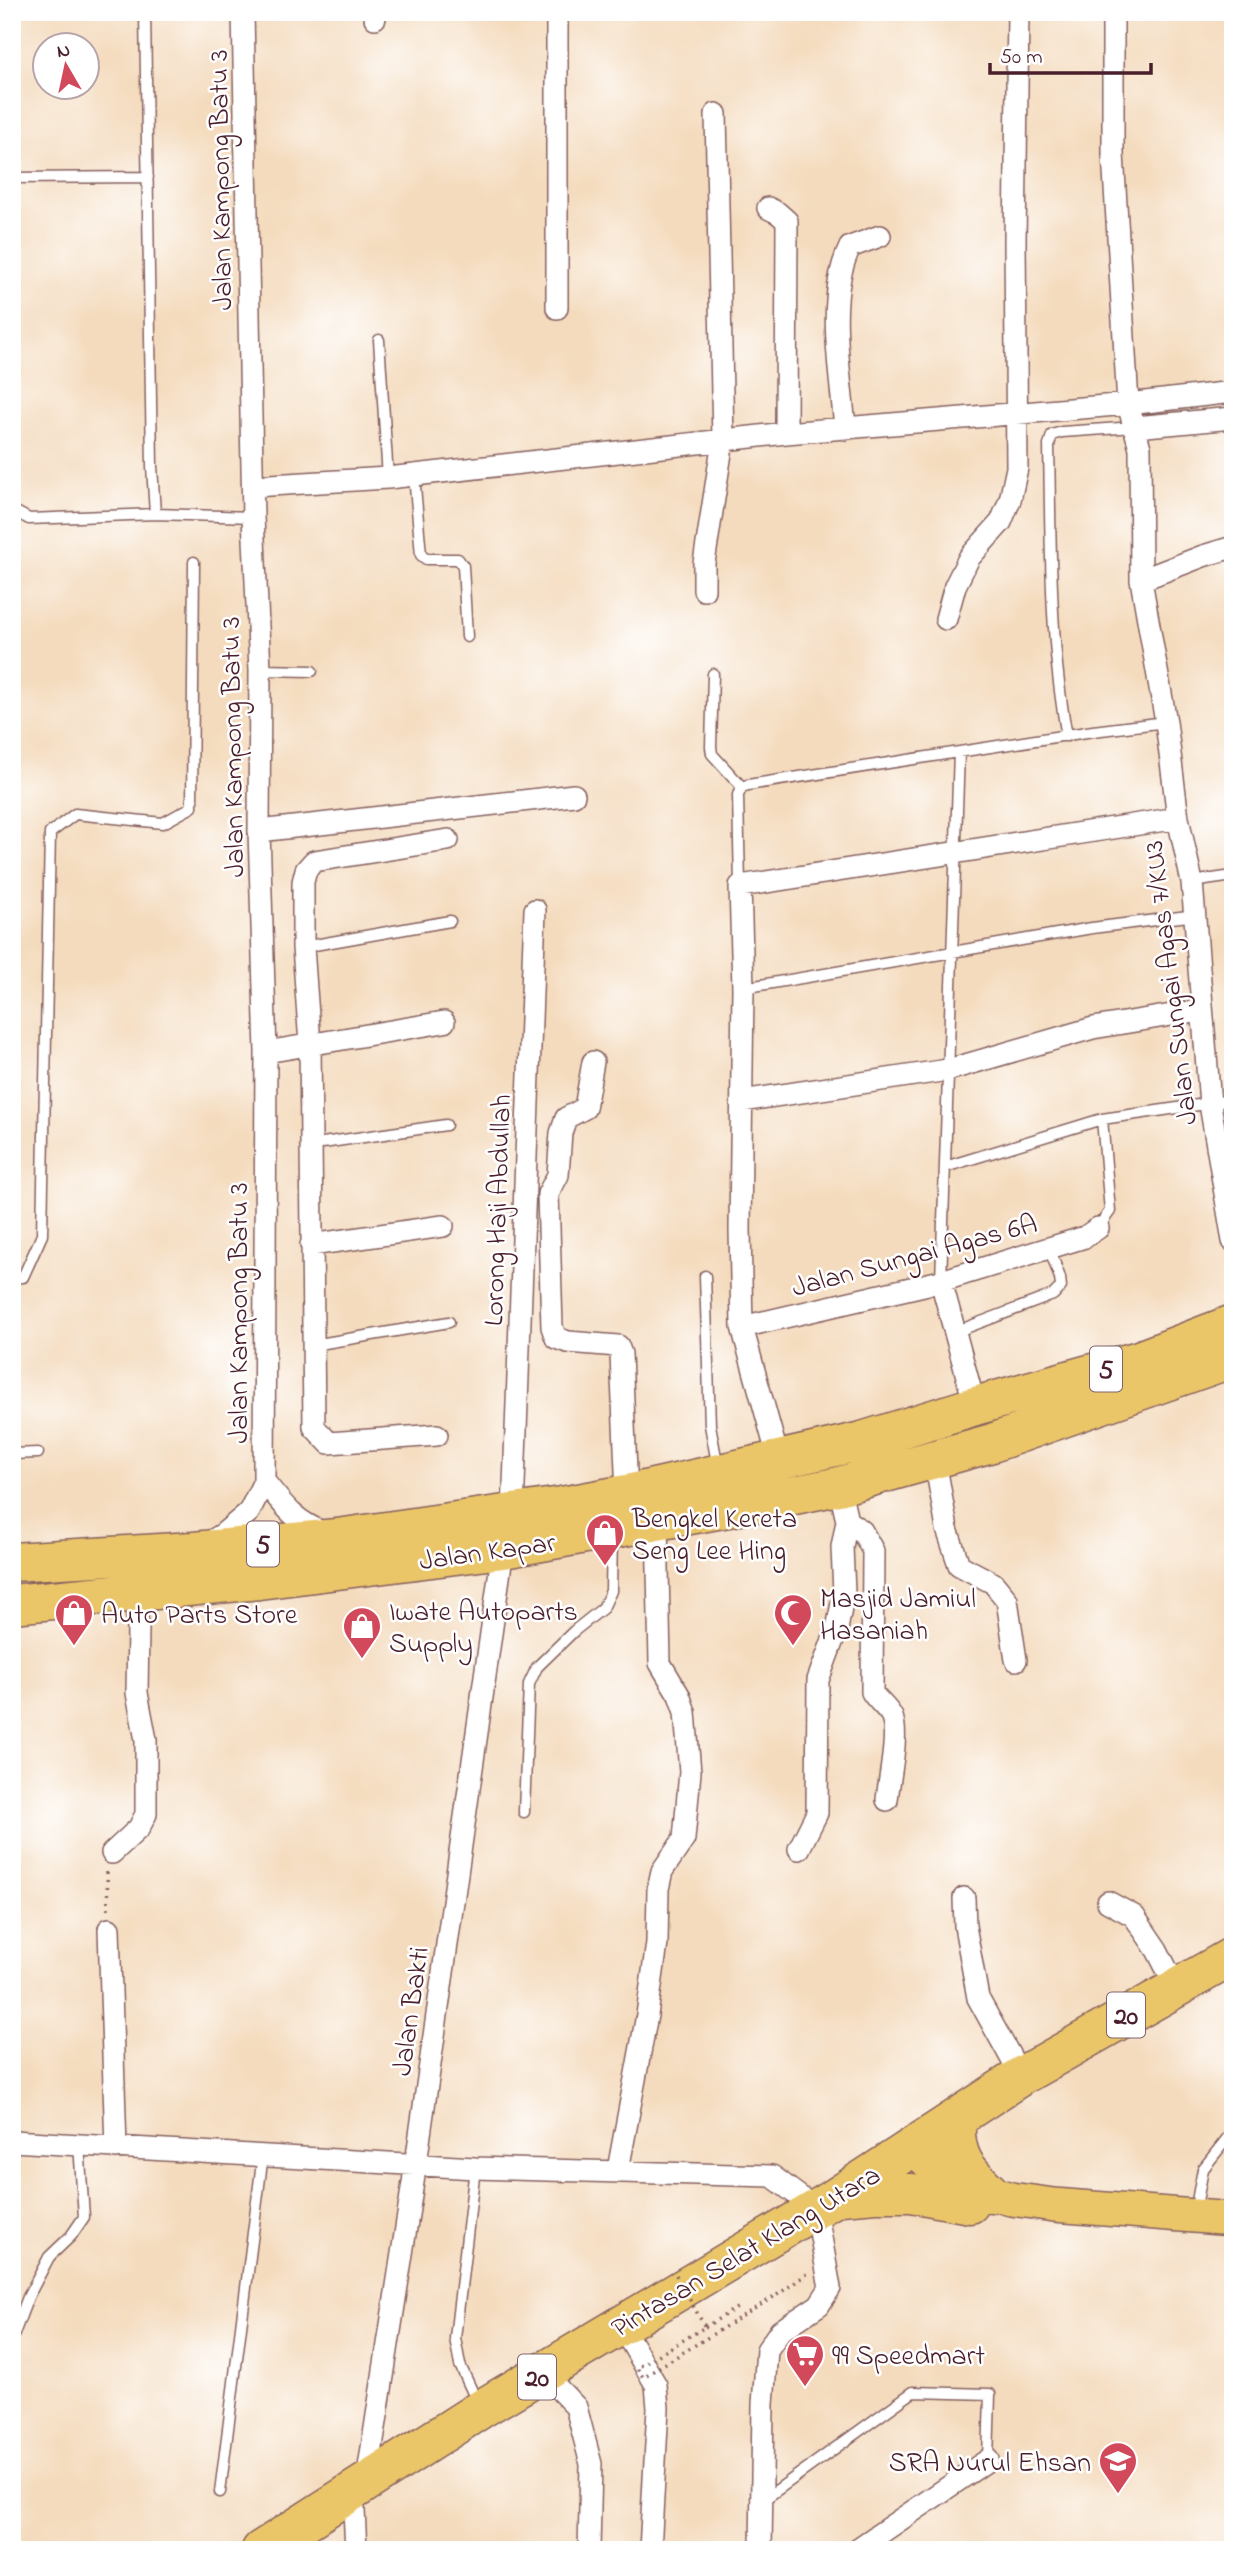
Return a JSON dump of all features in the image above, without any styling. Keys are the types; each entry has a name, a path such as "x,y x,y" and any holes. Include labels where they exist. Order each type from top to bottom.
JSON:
{"highway":[{"name":"Jalan Kapar","path":"12,1562 193,1551 337,1538 627,1494 862,1441 1139,1360 1233,1324"},
{"name":"Jalan Kapar","path":"12,1604 260,1580 503,1549 657,1522 843,1504 935,1460 992,1443 1233,1358"},
{"name":"Pintasan Selat Klang Utara","path":"261,2550 481,2409 826,2203 1021,2076 1233,1956"},
{"path":"956,2120 955,2132 960,2158 981,2199"},
{"path":"826,2203 904,2193 981,2199"}],"main road":[{"path":"906,2151 965,2186 981,2199 1233,2219"}],"street":[{"name":"Jalan Kampong Batu 3","path":"243,12 253,517 260,670 259,831 266,1052 264,1481"},
{"path":"557,12 557,308"},
{"path":"946,619 954,586 969,558 1001,522 1010,500 1017,468 1015,242 1018,12"},
{"name":"Jalan Sungai Agas 7/KU3","path":"1113,12 1113,154 1128,404 1140,448 1140,580 1166,722 1178,818 1192,882 1210,1104 1233,1241"},
{"path":"704,590 704,563 723,440 716,114"},
{"path":"768,208 778,212 787,221 786,433"},
{"path":"845,429 836,316 841,265 850,247 880,236"},
{"path":"253,486 388,478 786,433 1128,404 1233,392"},
{"path":"1135,427 1233,418"},
{"path":"1140,580 1233,547"},
{"path":"259,831 574,795"},
{"path":"779,1461 742,1327 740,1229 743,988 740,886 1178,818"},
{"path":"437,1435 329,1443 314,1427 310,1044 303,947 303,881 306,870 314,861 448,840"},
{"name":"Lorong Haji Abdullah","path":"513,1513 535,910"},
{"path":"741,1101 948,1070 1077,1035 1093,1028 1202,1010"},
{"path":"266,1052 444,1022"},
{"path":"593,1062 586,1108 566,1118 558,1175 548,1194 551,1327 556,1338 568,1342 618,1346 621,1354 627,1494"},
{"path":"311,1245 443,1226"},
{"name":"Jalan Sungai Agas 6A","path":"742,1327 942,1281 1085,1237 1098,1228"},
{"path":"942,1281 975,1406"},
{"path":"935,1460 947,1529 959,1565 993,1583 1007,1600 1016,1660"},
{"path":"193,1551 223,1534 249,1512 264,1481 305,1526 337,1538"},
{"path":"843,1504 873,1551 872,1692 891,1715 894,1728 887,1800"},
{"path":"799,1849 817,1813 818,1680 837,1629 844,1593 843,1504"},
{"path":"618,2170 647,2015 657,1943 658,1889 662,1871 684,1839 690,1772 685,1712 679,1695 660,1663 657,1522"},
{"name":"Jalan Bakti","path":"356,2550 360,2485 416,2163 503,1549"},
{"path":"112,1853 139,1828 146,1814 146,1740 137,1693 138,1629 135,1592"},
{"path":"964,1898 965,1926 978,1997 1021,2076"},
{"path":"1108,1902 1133,1916 1157,1950 1176,1987"},
{"path":"109,1929 116,2148"},
{"path":"12,2140 475,2168 772,2176 826,2203 826,2260 830,2288 819,2305 779,2331 767,2350 761,2550"},
{"path":"621,2325 656,2385 658,2408 650,2550"},
{"path":"542,2373 576,2407 591,2464 589,2550"},
{"path":"856,2550 988,2460"}],"lane":[{"path":"145,12 155,514"},
{"path":"12,178 148,177"},
{"path":"379,340 388,478"},
{"path":"1067,736 1052,629 1049,446 1052,435 1062,432 1135,427"},
{"path":"414,475 421,555 426,559 458,559 463,566 467,637"},
{"path":"12,510 29,519 155,514 253,517"},
{"path":"12,1278 23,1277 42,1235 50,833 75,814 163,823 192,807 194,562"},
{"path":"260,670 312,671"},
{"path":"713,674 712,754 742,788"},
{"path":"742,788 1093,731 1166,722"},
{"path":"942,1281 959,752"},
{"path":"740,886 738,795 742,788"},
{"path":"1192,882 1233,876"},
{"path":"743,988 1092,928 1196,915"},
{"path":"303,947 450,921"},
{"path":"945,1167 1102,1119 1233,1100"},
{"path":"1098,1228 1110,1211 1102,1119"},
{"path":"310,1144 446,1125"},
{"path":"955,1332 1053,1296 1060,1287 1060,1278 1049,1247"},
{"path":"705,1276 710,1425 719,1474"},
{"path":"313,1345 449,1322"},
{"path":"12,1454 38,1453"},
{"path":"524,1812 529,1684 537,1667 573,1631 603,1608 611,1591 612,1531"},
{"path":"1194,2216 1203,2169 1233,2131"},
{"path":"12,2339 28,2297 48,2257 71,2236 84,2217 79,2145"},
{"path":"220,2491 263,2154"},
{"path":"475,2168 455,2338 460,2365 481,2409"},
{"path":"761,2502 913,2392 990,2394 988,2460"}],"path":[{"path":"109,1929 107,1868 112,1853"},
{"path":"740,2306 637,2368 643,2377 777,2295 826,2260"},
{"path":"676,2276 705,2327"}],"place":[{"name":"Bengkel Kereta Seng Lee Hing","path":"605,1567"},
{"name":"Auto Parts Store","path":"74,1647"},
{"name":"Masjid Jamiul Hasaniah","path":"793,1647"},
{"name":"Iwate Autoparts Supply","path":"362,1660"},
{"name":"99 Speedmart","path":"805,2388"},
{"name":"SRA Nurul Ehsan","path":"1118,2495"}]}
